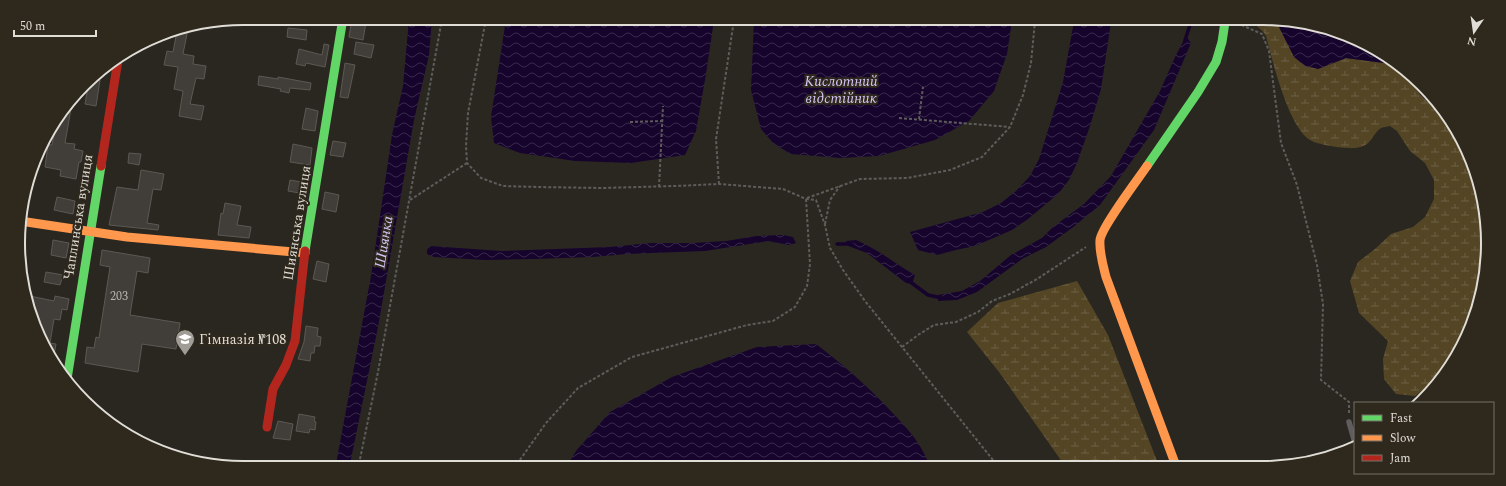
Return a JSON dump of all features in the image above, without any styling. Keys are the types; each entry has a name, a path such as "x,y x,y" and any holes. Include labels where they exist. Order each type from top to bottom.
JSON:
{"street":[{"name":"Шиянська вулиця","path":"267,427 273,389 286,365 295,341 305,252 342,25"},
{"path":"1174,461 1106,278 1100,251 1100,238 1113,216 1216,62 1222,42 1225,25"},
{"name":"Чаплинська вулиця","path":"68,373 117,65"},
{"path":"26,222 127,237 305,252"}],"lane":[{"path":"1349,422 1354,440"}],"path":[{"path":"360,461 378,372 441,25"},
{"path":"485,25 468,113 466,146 467,163 481,178 503,186 602,188 719,184 783,189 806,199 816,200 825,225 830,248 843,270 865,301 994,461"},
{"path":"719,184 716,139 733,25"},
{"path":"806,199 860,179 907,178 950,170 982,157 1010,127 1023,95 1031,63 1035,25"},
{"path":"1242,25 1262,34 1269,51 1281,143 1297,185 1317,265 1323,304 1321,380 1349,402 1349,422"},
{"path":"918,120 923,87"},
{"path":"659,187 663,106"},
{"path":"899,118 1010,127"},
{"path":"630,122 662,121"},
{"path":"410,200 467,163"},
{"path":"825,225 830,200 841,186"},
{"path":"519,461 546,423 578,388 632,358 747,325 773,321 795,307 807,286 810,264 806,199"},
{"path":"902,347 934,325 956,322 978,312 992,301 1010,294 1037,279 1100,238"}],"green space":[{"path":"1256,25 1279,25 1294,56 1318,69 1346,58 1386,63 1407,79 1433,107 1452,134 1459,148 1474,187 1481,229 1481,257 1477,286 1469,313 1459,339 1452,352 1427,387 1415,396 1396,394 1384,379 1383,359 1388,341 1359,313 1350,281 1358,262 1391,234 1413,227 1425,217 1434,199 1434,180 1425,163 1410,151 1397,131 1390,126 1381,128 1368,143 1361,147 1345,148 1319,144 1310,140 1302,133 1288,108 1277,77 1266,36"},
{"path":"1077,281 1108,335 1157,461 1061,461 999,372 967,332 998,303"}],"water":[{"name":"Шиянка","path":"408,25 432,25 429,55 414,120 378,327 351,461 337,461 371,276 392,135 403,86"},
{"path":"505,25 713,25 696,131 685,155 631,163 575,161 520,153 494,143 491,117"},
{"name":"Кислотний відстійник","path":"754,25 1011,25 1007,54 994,91 969,121 935,140 879,156 840,158 791,154 774,144 761,129 751,90"},
{"path":"1073,25 1111,25 1101,89 1090,126 1077,163 1069,180 1058,194 1012,230 975,246 937,255 918,250 910,232 983,212 1001,203 1016,191 1030,176 1039,159 1063,82"},
{"path":"1279,25 1319,32 1359,47 1386,63 1346,58 1318,69 1305,66 1294,57"},
{"path":"1186,36 1191,43 1154,130 1100,205 1046,247 1022,259 977,292 957,300 938,301 938,295 962,291 980,281 1011,255 1042,238 1053,227 1084,204 1111,176 1160,91"},
{"path":"1415,87 1433,107 1420,94"},
{"path":"783,235 793,237 796,243 789,245 768,241 705,251 534,259 485,260 434,257 427,254 427,250 430,246 502,251 609,247 651,243 693,243 726,241 757,236"},
{"path":"856,240 872,248 915,275 912,284 906,283 867,253 848,246 846,241"},
{"path":"816,344 861,381 899,419 911,433 928,461 570,461 576,451 610,412 672,377 757,347"}],"building":[{"path":"351,25 366,25 363,40 349,37"},
{"path":"288,28 307,30 306,40 287,37"},
{"path":"187,32 183,54 194,56 193,64 206,66 204,79 196,78 190,104 204,106 201,120 179,116 183,91 174,89 178,67 164,65 167,51 173,52 176,36"},
{"path":"356,42 374,45 371,58 354,54"},
{"path":"324,44 329,45 325,67 306,63 305,66 296,64 299,49 322,55"},
{"path":"345,63 355,65 348,98 340,97"},
{"path":"259,76 278,79 278,77 311,83 310,90 290,88 289,93 280,91 281,89 258,85"},
{"path":"98,80 100,80 96,106 85,104 87,91"},
{"path":"306,108 318,111 315,131 302,129"},
{"path":"71,109 65,143 75,144 74,149 83,151 81,162 79,162 76,179 60,176 61,170 45,167 48,145 52,145 54,134"},
{"path":"333,141 346,143 343,157 330,155"},
{"path":"293,144 312,148 310,165 290,162"},
{"path":"129,153 141,154 139,165 128,163"},
{"path":"141,170 164,174 161,190 153,189 147,223 159,225 158,230 109,225 117,187 138,190"},
{"path":"290,180 307,183 305,194 288,191"},
{"path":"325,192 339,195 336,212 322,209"},
{"path":"57,197 75,201 73,214 54,210"},
{"path":"225,203 241,206 237,225 251,227 249,238 218,235 221,213 223,214"},
{"path":"53,240 69,243 66,258 51,255"},
{"path":"102,250 150,258 148,273 137,271 130,315 180,323 176,349 142,344 138,372 85,363 87,347 94,348 96,337 99,338 110,267 100,265"},
{"path":"317,261 329,264 326,282 313,279"},
{"path":"46,272 63,275 60,285 44,282"},
{"path":"31,296 54,301 55,296 69,299 67,310 62,309 60,320 54,319 50,343 56,344 54,353 47,339"},
{"path":"306,326 318,328 317,336 321,337 320,346 315,346 314,353 311,353 310,361 298,359 304,342"},
{"path":"299,414 315,417 315,430 310,429 309,433 296,431"},
{"path":"278,421 293,424 290,440 273,438"}],"waterway":[{"path":"1185,40 1190,25"},
{"path":"837,244 852,244"},
{"path":"909,281 928,295 942,298"}],"traffic: fast":[{"path":"305,251 342,25"},
{"path":"1147,166 1198,92 1216,62 1222,42 1225,25"},
{"path":"68,373 101,166"}],"traffic: slow":[{"path":"1147,166 1106,225 1100,240 1100,249 1106,277 1174,461"},
{"path":"26,222 127,237 305,253"}],"traffic: jam":[{"path":"101,166 117,65"},
{"path":"267,427 273,389 286,365 295,341 305,251"}],"place":[{"name":"Гімназія №108","path":"185,356"}]}
